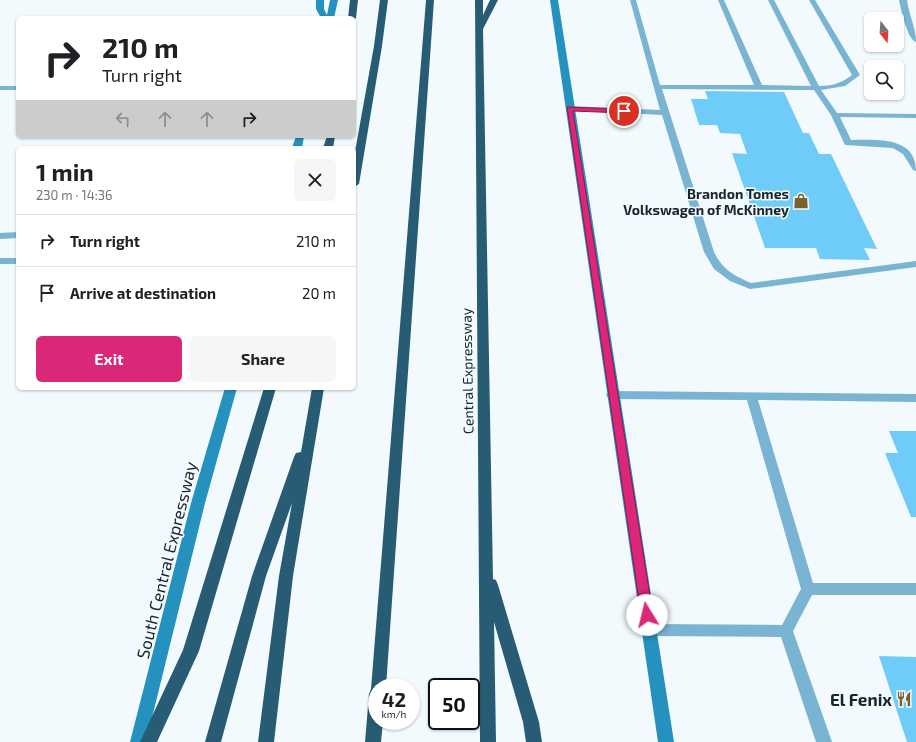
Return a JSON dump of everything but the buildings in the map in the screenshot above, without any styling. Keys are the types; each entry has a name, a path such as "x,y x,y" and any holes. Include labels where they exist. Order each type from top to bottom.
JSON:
{"highway":[{"path":"352,16 354,0"},
{"path":"356,172 378,46 384,0"},
{"path":"379,678 430,0"},
{"name":"Central Expressway","path":"479,0 488,742"},
{"path":"480,30 494,0"},
{"path":"148,742 191,651 269,390"},
{"path":"266,742 286,576 318,390"},
{"path":"214,742 259,576 311,430"},
{"path":"486,570 531,722 534,742"},
{"path":"373,742 374,730"}],"main road":[{"path":"320,0 320,10 324,16"},
{"path":"330,16 334,0"},
{"path":"554,0 612,395 650,630 666,742"},
{"name":"South Central Expressway","path":"138,742 198,503 230,390"}],"street":[{"path":"903,0 906,16 916,40"},
{"path":"0,236 16,235"},
{"path":"0,261 16,261"}],"lane":[{"path":"633,0 657,86 710,252 717,267 734,279 750,286 916,264"},
{"path":"721,0 759,88"},
{"path":"770,0 816,88 835,115 848,142 890,144 900,148 909,156 916,168"},
{"path":"657,86 830,88 848,82 856,75 812,0"},
{"path":"0,88 16,88"},
{"path":"570,108 666,113"},
{"path":"835,115 916,116"},
{"path":"612,395 916,398"},
{"path":"751,396 808,589 786,631 824,742"},
{"path":"808,589 916,589"},
{"path":"650,630 786,631"}],"place":[{"name":"Brandon Tomes Volkswagen of McKinney","path":"801,201"},
{"name":"El Fenix","path":"904,699"}],"route":[{"path":"624,111 570,108 612,395 647,615"}]}
